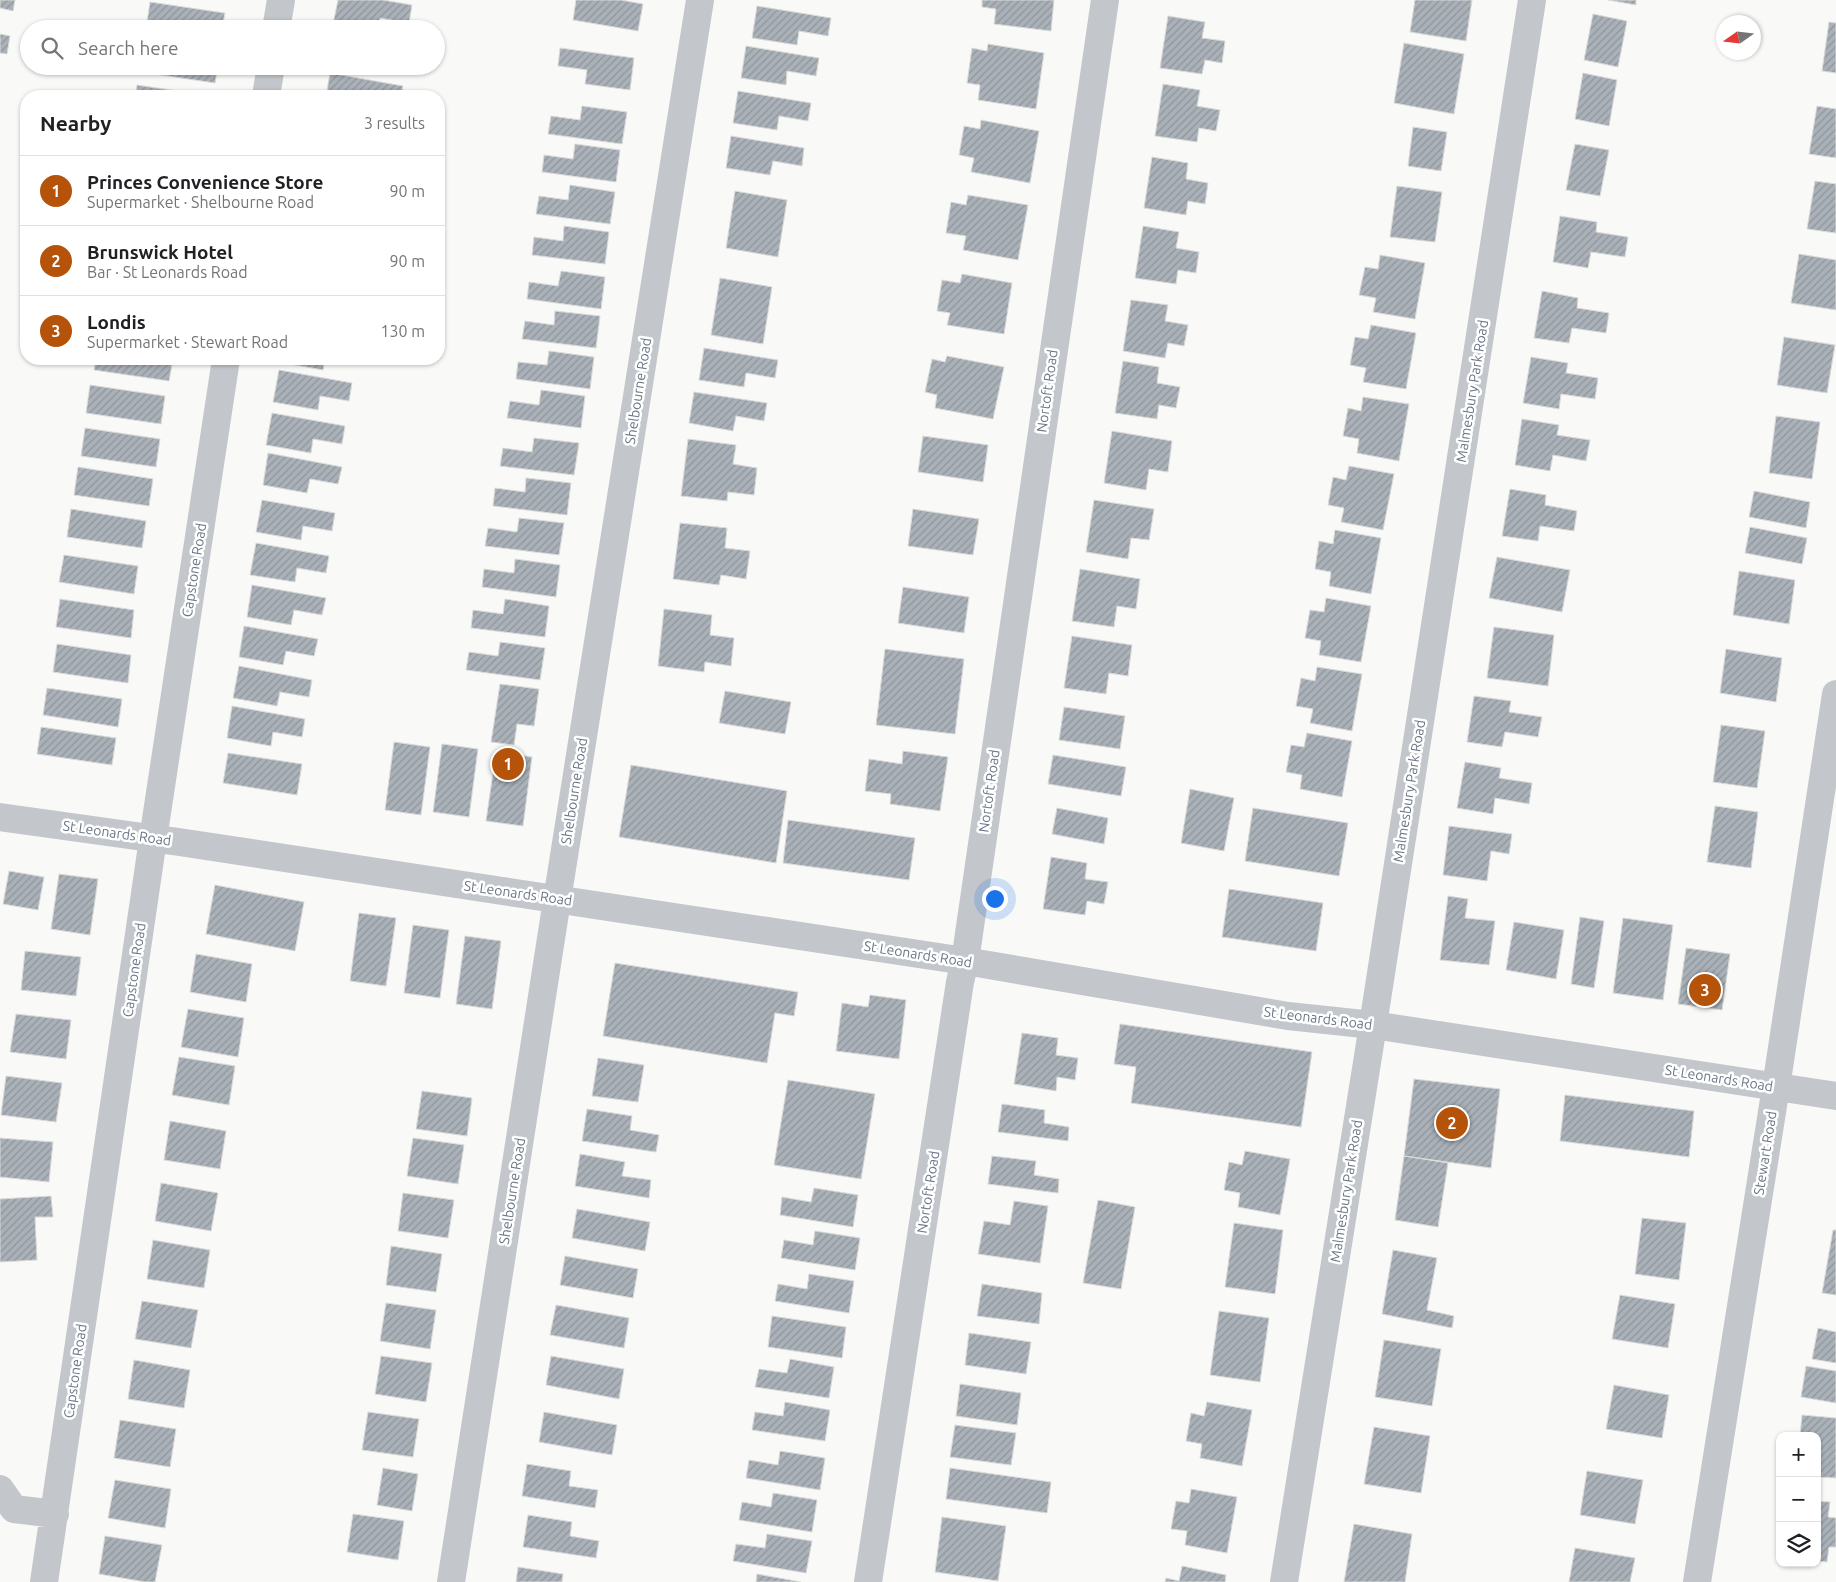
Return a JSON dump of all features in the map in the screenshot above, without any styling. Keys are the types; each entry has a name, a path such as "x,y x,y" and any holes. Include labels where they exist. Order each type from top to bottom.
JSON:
{"street":[{"path":"278,20 281,0"},
{"name":"Shelbourne Road","path":"451,1582 700,0"},
{"name":"Nortoft Road","path":"868,1582 955,1011 965,961 967,936 1105,0"},
{"name":"Malmesbury Park Road","path":"1284,1582 1373,1025 1532,0"},
{"path":"267,90 270,75"},
{"name":"Capstone Road","path":"44,1582 153,839 225,365"},
{"name":"Stewart Road","path":"1697,1582 1836,694"},
{"name":"St Leonards Road","path":"0,817 965,961 1288,1016 1373,1025 1836,1096"},
{"path":"0,1488 14,1509 55,1514"}],"building":[{"path":"0,0 15,0 13,11 0,8"},
{"path":"338,0 383,0 412,5 410,20 380,18 380,20 334,20"},
{"path":"576,0 621,0 643,4 638,31 573,20"},
{"path":"982,0 1054,0 1051,31 994,24 996,9 982,7"},
{"path":"1415,0 1472,0 1466,41 1410,32"},
{"path":"1608,0 1636,0 1636,5"},
{"path":"150,2 225,13 224,20 147,20"},
{"path":"757,6 831,18 828,36 799,31 797,45 752,38"},
{"path":"1593,14 1627,21 1618,67 1584,60"},
{"path":"1168,16 1205,22 1202,38 1225,41 1222,63 1205,60 1202,74 1160,68"},
{"path":"1829,22 1836,23 1836,73 1822,71"},
{"path":"0,34 10,36 7,54 0,53"},
{"path":"1404,43 1464,54 1454,114 1394,103"},
{"path":"988,44 1044,53 1036,109 978,100 980,85 967,83 972,48 987,51"},
{"path":"746,46 819,58 816,76 787,71 786,85 741,78"},
{"path":"560,48 634,58 630,90 585,84 587,70 558,66"},
{"path":"1583,73 1617,80 1609,126 1575,119"},
{"path":"161,75 216,75 215,83"},
{"path":"330,75 341,75 403,86 402,90 327,90"},
{"path":"1163,84 1200,90 1197,106 1220,110 1216,131 1199,128 1197,142 1155,136"},
{"path":"137,85 171,90 137,90"},
{"path":"738,91 811,103 808,121 779,116 777,130 733,123"},
{"path":"582,106 627,112 622,144 548,134 551,116 580,120"},
{"path":"1817,106 1836,109 1836,158 1809,154"},
{"path":"981,120 1039,131 1030,183 971,172 974,158 959,155 964,126 980,129"},
{"path":"1413,127 1447,132 1441,171 1408,166"},
{"path":"731,136 804,148 802,166 773,161 770,175 726,168"},
{"path":"575,144 620,150 616,182 542,172 544,155 573,159"},
{"path":"1575,144 1609,150 1600,196 1566,190"},
{"path":"1152,157 1188,163 1186,179 1208,183 1205,204 1188,201 1186,215 1144,208"},
{"path":"1815,181 1836,184 1836,233 1807,229"},
{"path":"570,185 615,192 610,224 536,214 539,196 568,200"},
{"path":"1397,186 1442,192 1435,242 1390,237"},
{"path":"735,191 787,200 778,257 726,248"},
{"path":"968,195 1028,205 1018,260 963,250 966,236 946,233 951,202 966,205"},
{"path":"1560,216 1597,222 1596,232 1628,237 1625,257 1591,252 1588,268 1553,262"},
{"path":"564,226 609,232 605,264 532,255 534,237 563,241"},
{"path":"1143,226 1179,232 1176,248 1199,252 1196,273 1178,270 1176,284 1135,278"},
{"path":"1799,254 1836,260 1836,310 1791,303"},
{"path":"1380,255 1425,263 1415,319 1373,312 1376,298 1359,295 1365,267 1378,269"},
{"path":"561,271 605,277 601,309 527,299 529,282 558,286"},
{"path":"962,274 1012,283 1004,334 947,325 950,313 937,311 942,280 960,283"},
{"path":"720,278 772,287 763,344 711,335"},
{"path":"1542,291 1578,298 1577,308 1609,313 1606,333 1572,328 1569,343 1534,338"},
{"path":"1131,300 1168,305 1165,321 1188,325 1184,346 1168,343 1165,358 1123,351"},
{"path":"555,311 600,316 596,348 522,339 525,321 554,325"},
{"path":"1371,325 1416,333 1406,389 1363,382 1366,368 1350,365 1355,337 1368,339"},
{"path":"1784,337 1835,345 1827,393 1777,385"},
{"path":"704,348 778,360 775,378 746,373 744,387 699,380"},
{"path":"549,351 594,357 590,389 516,379 518,362 547,365"},
{"path":"947,356 1004,367 993,419 935,408 937,395 925,392 932,359 945,362"},
{"path":"1531,357 1568,363 1566,373 1598,378 1595,399 1561,394 1559,409 1523,403"},
{"path":"1123,361 1159,367 1157,383 1180,387 1176,408 1159,405 1157,419 1115,413"},
{"path":"95,365 172,365 169,381 94,370"},
{"path":"296,365 324,365 323,370"},
{"path":"279,370 352,383 349,401 320,396 318,410 273,402"},
{"path":"90,385 165,396 161,424 86,413"},
{"path":"541,390 585,396 581,428 507,418 510,401 539,405"},
{"path":"694,392 767,403 764,421 736,416 733,431 689,423"},
{"path":"1363,397 1409,404 1399,461 1357,453 1359,439 1343,436 1348,408 1361,411"},
{"path":"272,413 345,426 342,444 313,439 311,453 266,445"},
{"path":"1776,416 1820,422 1812,479 1769,473"},
{"path":"1522,419 1559,425 1557,435 1590,440 1586,461 1553,455 1550,471 1515,465"},
{"path":"85,428 160,439 156,467 81,456"},
{"path":"1112,431 1172,441 1168,472 1149,469 1146,490 1104,483"},
{"path":"923,436 988,445 983,482 918,472"},
{"path":"534,438 579,443 574,475 500,466 503,448 532,452"},
{"path":"688,439 736,445 733,464 757,468 754,495 728,492 727,501 681,496"},
{"path":"268,453 342,467 338,484 310,479 307,493 263,485"},
{"path":"1349,466 1394,474 1383,530 1341,522 1344,508 1328,505 1333,477 1346,480"},
{"path":"78,467 153,479 149,506 74,495"},
{"path":"526,478 571,483 567,515 493,506 495,488 525,492"},
{"path":"1510,489 1546,495 1545,505 1577,511 1574,531 1540,526 1538,541 1502,536"},
{"path":"1754,491 1810,502 1806,528 1749,517"},
{"path":"262,500 335,513 332,531 303,526 301,540 256,532"},
{"path":"1094,500 1154,509 1149,540 1131,538 1128,559 1086,552"},
{"path":"71,509 146,521 142,548 67,537"},
{"path":"913,509 979,519 973,555 908,546"},
{"path":"519,518 564,523 559,555 485,546 488,528 517,532"},
{"path":"680,523 727,528 725,548 750,551 746,579 721,575 719,585 673,579"},
{"path":"1750,527 1807,538 1802,564 1745,553"},
{"path":"1335,530 1381,538 1371,594 1329,586 1331,572 1315,569 1319,541 1333,544"},
{"path":"256,543 329,556 326,573 297,568 295,582 250,575"},
{"path":"64,555 138,566 134,594 59,582"},
{"path":"1497,557 1570,570 1562,612 1489,598"},
{"path":"515,559 560,565 556,597 482,587 484,569 514,573"},
{"path":"1080,569 1140,579 1136,609 1117,606 1114,627 1072,621"},
{"path":"1739,571 1795,580 1789,624 1733,615"},
{"path":"252,585 326,598 322,615 294,610 291,625 247,617"},
{"path":"903,587 969,597 964,633 898,623"},
{"path":"1326,598 1371,606 1361,662 1319,655 1321,641 1305,638 1310,610 1324,612"},
{"path":"60,599 134,610 131,638 56,627"},
{"path":"505,599 549,606 545,637 471,628 473,610 503,614"},
{"path":"664,609 712,615 710,635 734,638 731,666 705,662 704,672 658,666"},
{"path":"244,626 318,639 314,656 286,651 283,665 239,657"},
{"path":"1494,627 1554,635 1548,686 1487,678"},
{"path":"1072,636 1132,645 1128,676 1109,673 1106,694 1064,688"},
{"path":"500,642 545,648 540,680 466,670 469,652 498,656"},
{"path":"57,644 131,655 128,683 53,672"},
{"path":"885,649 964,659 955,734 876,725"},
{"path":"1726,649 1782,658 1776,702 1720,693"},
{"path":"239,666 312,680 309,697 280,692 277,706 233,698"},
{"path":"1317,667 1362,674 1352,731 1310,723 1313,709 1296,706 1301,678 1315,681"},
{"path":"500,684 539,689 534,726 517,724 514,745 491,742"},
{"path":"47,688 122,699 118,727 43,715"},
{"path":"725,691 791,702 785,734 719,723"},
{"path":"1474,696 1511,701 1509,712 1542,717 1538,737 1505,732 1502,747 1467,742"},
{"path":"232,706 305,719 302,737 273,732 271,746 227,738"},
{"path":"1064,707 1125,716 1120,749 1059,740"},
{"path":"1721,725 1765,731 1757,788 1713,782"},
{"path":"41,727 116,738 112,765 37,754"},
{"path":"1307,733 1352,741 1342,797 1300,789 1302,775 1286,772 1291,745 1304,747"},
{"path":"394,742 430,747 421,815 385,810"},
{"path":"442,744 478,749 469,817 433,812"},
{"path":"903,751 948,757 940,811 890,804 891,794 865,791 869,759 902,764"},
{"path":"496,752 532,757 523,826 486,821"},
{"path":"228,753 302,764 297,795 223,783"},
{"path":"1053,755 1126,767 1121,796 1048,784"},
{"path":"1465,762 1501,768 1499,778 1532,783 1529,804 1495,798 1493,814 1457,808"},
{"path":"631,765 787,791 776,863 619,837"},
{"path":"1190,789 1234,798 1224,851 1181,843"},
{"path":"1715,806 1758,812 1751,868 1707,862"},
{"path":"1057,808 1108,818 1104,844 1052,834"},
{"path":"1253,808 1348,823 1339,876 1245,861"},
{"path":"788,820 915,838 909,880 783,863"},
{"path":"1449,826 1512,834 1509,854 1491,851 1487,881 1443,875"},
{"path":"1051,857 1087,863 1085,879 1108,882 1104,904 1087,901 1085,915 1043,909"},
{"path":"9,871 44,877 38,910 3,904"},
{"path":"59,874 98,879 90,935 51,929"},
{"path":"215,885 304,902 295,951 206,934"},
{"path":"1229,889 1323,903 1316,951 1222,937"},
{"path":"1448,896 1468,899 1465,918 1495,921 1489,965 1440,960"},
{"path":"359,913 396,918 386,986 350,981"},
{"path":"1580,917 1604,921 1594,988 1571,984"},
{"path":"1623,918 1673,925 1663,1000 1613,993"},
{"path":"1514,922 1564,930 1556,979 1506,970"},
{"path":"413,925 449,930 440,998 404,993"},
{"path":"465,936 501,941 492,1009 456,1004"},
{"path":"1686,948 1730,954 1722,1010 1678,1004"},
{"path":"25,951 81,957 76,996 21,990"},
{"path":"196,954 252,964 246,1002 190,992"},
{"path":"615,963 798,992 794,1016 775,1013 767,1063 603,1036"},
{"path":"870,995 906,1000 899,1059 836,1051 842,1003 868,1007"},
{"path":"188,1009 244,1018 238,1057 181,1047"},
{"path":"16,1014 71,1020 66,1059 10,1052"},
{"path":"1120,1024 1312,1052 1301,1127 1131,1103 1136,1067 1114,1064"},
{"path":"1022,1033 1058,1038 1056,1055 1078,1058 1075,1080 1057,1077 1056,1091 1014,1084"},
{"path":"179,1057 235,1066 229,1105 172,1095"},
{"path":"598,1058 644,1065 638,1102 592,1096"},
{"path":"6,1076 62,1083 56,1122 1,1115"},
{"path":"1414,1079 1500,1089 1491,1168 1404,1156"},
{"path":"788,1080 875,1094 861,1179 774,1165"},
{"path":"422,1091 472,1098 467,1136 416,1129"},
{"path":"1565,1095 1694,1111 1689,1157 1560,1141"},
{"path":"1002,1104 1045,1110 1044,1123 1069,1127 1068,1141 998,1132"},
{"path":"587,1109 632,1116 630,1130 659,1135 656,1152 582,1141"},
{"path":"170,1121 226,1131 220,1169 164,1160"},
{"path":"0,1138 53,1142 49,1182 0,1177"},
{"path":"413,1138 464,1145 458,1184 407,1176"},
{"path":"1245,1151 1290,1159 1280,1215 1238,1207 1240,1193 1224,1190 1229,1162 1242,1165"},
{"path":"580,1154 625,1162 622,1176 651,1180 649,1198 575,1186"},
{"path":"992,1156 1036,1161 1034,1175 1059,1179 1058,1193 988,1184"},
{"path":"1404,1156 1448,1163 1438,1227 1395,1220"},
{"path":"161,1183 218,1193 211,1231 155,1221"},
{"path":"814,1188 858,1195 853,1227 780,1215 782,1197 811,1202"},
{"path":"403,1193 454,1200 448,1238 398,1231"},
{"path":"51,1196 53,1217 35,1217 37,1260 0,1262 0,1199"},
{"path":"1098,1200 1135,1207 1121,1289 1083,1283"},
{"path":"1014,1201 1048,1206 1040,1263 978,1254 984,1221 1010,1225"},
{"path":"577,1209 650,1222 645,1251 572,1238"},
{"path":"1642,1218 1686,1223 1679,1280 1635,1274"},
{"path":"1234,1223 1283,1230 1275,1294 1225,1287"},
{"path":"1833,1230 1836,1230 1836,1295 1822,1293"},
{"path":"815,1231 860,1238 855,1270 781,1258 784,1240 813,1245"},
{"path":"153,1240 210,1250 204,1288 147,1279"},
{"path":"391,1246 442,1254 436,1292 386,1285"},
{"path":"1393,1250 1437,1258 1427,1310 1454,1316 1452,1328 1382,1314"},
{"path":"565,1256 638,1269 633,1298 560,1285"},
{"path":"809,1274 854,1281 849,1313 775,1301 778,1284 807,1289"},
{"path":"982,1284 1042,1293 1039,1324 977,1316"},
{"path":"1620,1295 1675,1304 1668,1348 1612,1339"},
{"path":"142,1301 198,1310 191,1348 135,1339"},
{"path":"386,1303 436,1310 430,1349 380,1341"},
{"path":"556,1305 629,1318 624,1348 550,1335"},
{"path":"1219,1311 1269,1318 1260,1382 1210,1375"},
{"path":"772,1316 846,1327 842,1358 768,1347"},
{"path":"1818,1328 1836,1332 1836,1363 1812,1359"},
{"path":"969,1333 1031,1342 1026,1374 965,1365"},
{"path":"1384,1340 1441,1349 1432,1406 1375,1397"},
{"path":"381,1356 432,1363 426,1402 375,1394"},
{"path":"551,1356 624,1369 619,1399 546,1385"},
{"path":"790,1359 834,1367 829,1398 755,1387 759,1369 787,1373"},
{"path":"134,1360 190,1370 184,1408 128,1399"},
{"path":"1806,1366 1836,1371 1836,1403 1801,1397"},
{"path":"960,1384 1021,1393 1017,1425 956,1416"},
{"path":"1614,1385 1669,1395 1662,1438 1606,1429"},
{"path":"785,1402 830,1410 825,1441 752,1430 755,1412 783,1416"},
{"path":"1207,1402 1252,1410 1242,1466 1200,1458 1202,1444 1186,1441 1191,1413 1204,1416"},
{"path":"368,1412 419,1419 413,1457 362,1450"},
{"path":"544,1412 617,1425 612,1455 539,1442"},
{"path":"1802,1415 1836,1418 1836,1478 1821,1477 1821,1432 1800,1432"},
{"path":"120,1420 176,1429 170,1467 114,1458"},
{"path":"955,1425 1016,1433 1011,1465 950,1457"},
{"path":"1374,1427 1430,1436 1421,1493 1364,1484"},
{"path":"780,1451 825,1458 820,1490 746,1478 749,1460 778,1465"},
{"path":"527,1464 571,1471 569,1486 598,1490 595,1508 522,1496"},
{"path":"383,1468 418,1474 412,1511 377,1505"},
{"path":"950,1468 1051,1482 1047,1513 946,1499"},
{"path":"1587,1471 1643,1480 1635,1524 1580,1515"},
{"path":"115,1480 171,1489 165,1528 108,1518"},
{"path":"1191,1489 1237,1497 1227,1553 1185,1545 1187,1531 1171,1529 1176,1501 1189,1503"},
{"path":"773,1493 817,1500 812,1532 739,1520 742,1502 771,1507"},
{"path":"1821,1501 1830,1502 1828,1517 1836,1518 1836,1547 1829,1547 1827,1562 1821,1561"},
{"path":"353,1514 404,1521 398,1560 347,1552"},
{"path":"528,1515 572,1522 570,1536 599,1541 596,1558 523,1547"},
{"path":"942,1517 1006,1526 998,1581 935,1572"},
{"path":"1354,1524 1412,1534 1405,1582 1344,1582"},
{"path":"767,1534 812,1541 806,1573 733,1561 736,1544 765,1548"},
{"path":"105,1536 162,1545 155,1582 99,1574"},
{"path":"1575,1548 1635,1558 1630,1582 1569,1582"},
{"path":"1182,1566 1226,1575 1225,1582 1165,1582 1166,1578 1179,1581"},
{"path":"518,1567 563,1574 562,1582 516,1582"},
{"path":"757,1574 801,1582 756,1582"}],"place":[{"name":"Princes Convenience Store","path":"508,764"},
{"name":"Londis","path":"1705,990"},
{"name":"Brunswick Hotel","path":"1452,1123"}]}
